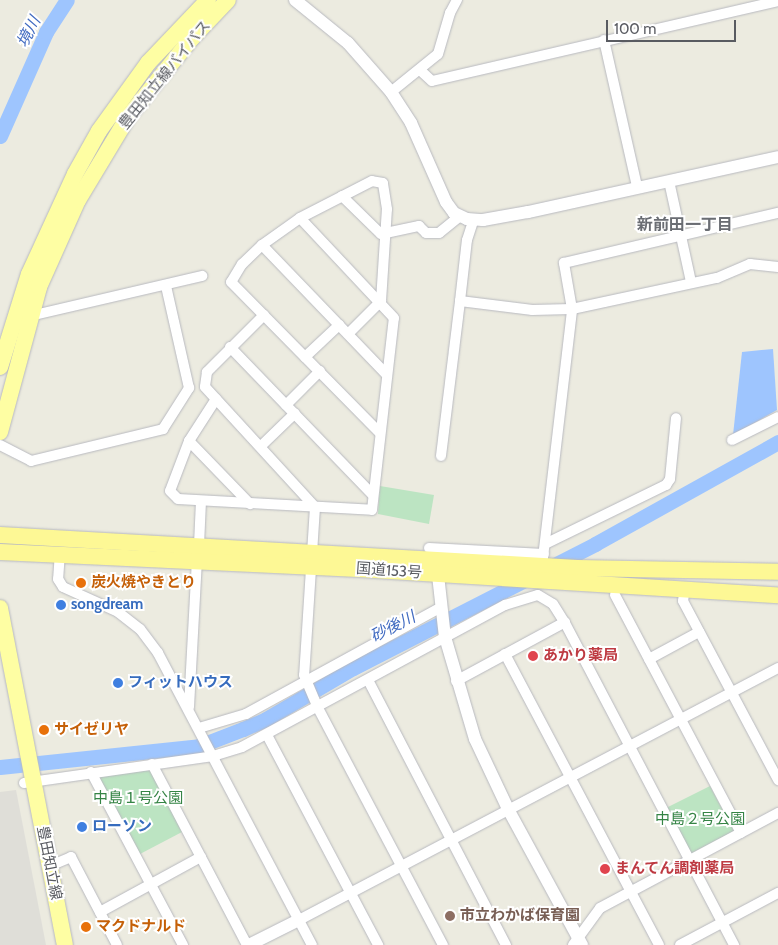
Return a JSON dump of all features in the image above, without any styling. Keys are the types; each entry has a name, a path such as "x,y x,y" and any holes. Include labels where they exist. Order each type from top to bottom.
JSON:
{"highway":[{"name":"国道153号","path":"0,535 198,553 310,559 541,568 778,572"},
{"name":"国道153号","path":"0,552 198,553"},
{"name":"国道153号","path":"310,559 438,575 541,568 685,588 778,595"},
{"path":"742,571 778,580"}],"main road":[{"name":"豊田知立線バイパス","path":"0,368 29,274 75,174 99,131 148,64 208,0"},
{"name":"豊田知立線バイパス","path":"0,432 30,316 46,270 75,207 111,144 157,80 228,0"},
{"path":"0,608 22,750"},
{"path":"0,666 29,782"},
{"name":"豊田知立線","path":"29,782 50,866 65,945"},
{"name":"豊田知立線","path":"29,782 55,945"}],"street":[{"path":"295,0 348,43 391,92 411,123 446,202 460,216 473,221 528,212 778,157"},
{"path":"391,92 438,54 450,13 457,0"},
{"path":"420,70 432,80 778,1"},
{"path":"604,40 638,187"},
{"path":"348,334 380,301 387,209 383,183 372,181 300,218 262,246 242,264 231,282 380,432"},
{"path":"668,181 691,282"},
{"path":"342,196 376,232 386,234 419,226 426,233 439,233 460,216"},
{"path":"734,945 553,604 541,568 572,309 564,263 778,213"},
{"path":"216,399 189,441 170,491 178,499 201,502 372,510 394,318 300,218"},
{"path":"440,456 467,240 473,221"},
{"path":"262,246 387,375"},
{"path":"460,302 532,310 572,309 691,282 717,278 750,264 778,267"},
{"path":"30,316 166,286 202,276"},
{"path":"0,445 31,460 163,430 189,388 166,286"},
{"path":"264,315 230,347 205,378 205,387 315,507 310,559 306,681 318,708 443,945"},
{"path":"306,357 339,325"},
{"path":"230,347 373,494"},
{"path":"286,404 320,371"},
{"path":"261,446 295,413"},
{"path":"732,440 778,417"},
{"path":"29,782 152,764 212,752 267,735 445,638 505,604 541,568 666,485 670,479 676,418"},
{"path":"189,441 250,504"},
{"path":"189,708 201,502"},
{"path":"430,548 541,568"},
{"path":"60,552 58,579 64,587 104,604 140,629 158,653 189,708 312,945"},
{"path":"438,575 440,608 445,638 475,739 509,811 578,943"},
{"path":"685,588 683,601 778,780"},
{"path":"615,595 741,833"},
{"path":"200,730 246,714 440,608"},
{"path":"456,680 564,622"},
{"path":"650,659 699,632"},
{"path":"505,654 659,945"},
{"path":"152,764 248,945 509,811 778,668"},
{"path":"368,680 506,945"},
{"path":"267,735 378,945"},
{"path":"91,772 183,945"},
{"path":"578,943 600,908 778,813"},
{"path":"50,866 71,857 117,945"},
{"path":"100,912 201,857"},
{"path":"680,945 778,893"}],"shaded area":[{"path":"16,790 46,945 0,945 0,792"}],"green space":[{"path":"380,486 434,495 429,524 378,514"},
{"name":"中島１号公園","path":"151,770 182,832 140,854 98,776"},
{"name":"中島２号公園","path":"710,786 734,831 690,854 666,808"}],"water":[{"path":"773,349 777,410 733,435 742,352"}],"waterway":[{"name":"境川","path":"0,136 46,32 67,0"},
{"name":"砂後川","path":"0,767 199,746 243,729 266,719 353,668 595,544 778,442"}],"place":[{"name":"炭火焼やきとり","path":"81,583"},
{"name":"songdream","path":"61,605"},
{"name":"あかり薬局","path":"533,656"},
{"name":"フィットハウス","path":"118,683"},
{"name":"サイゼリヤ","path":"44,730"},
{"name":"ローソン","path":"82,827"},
{"name":"まんてん調剤薬局","path":"605,869"},
{"name":"市立わかば保育園","path":"450,916"},
{"name":"マクドナルド","path":"86,927"}],"district":[{"name":"新前田一丁目","path":"685,225"}]}
